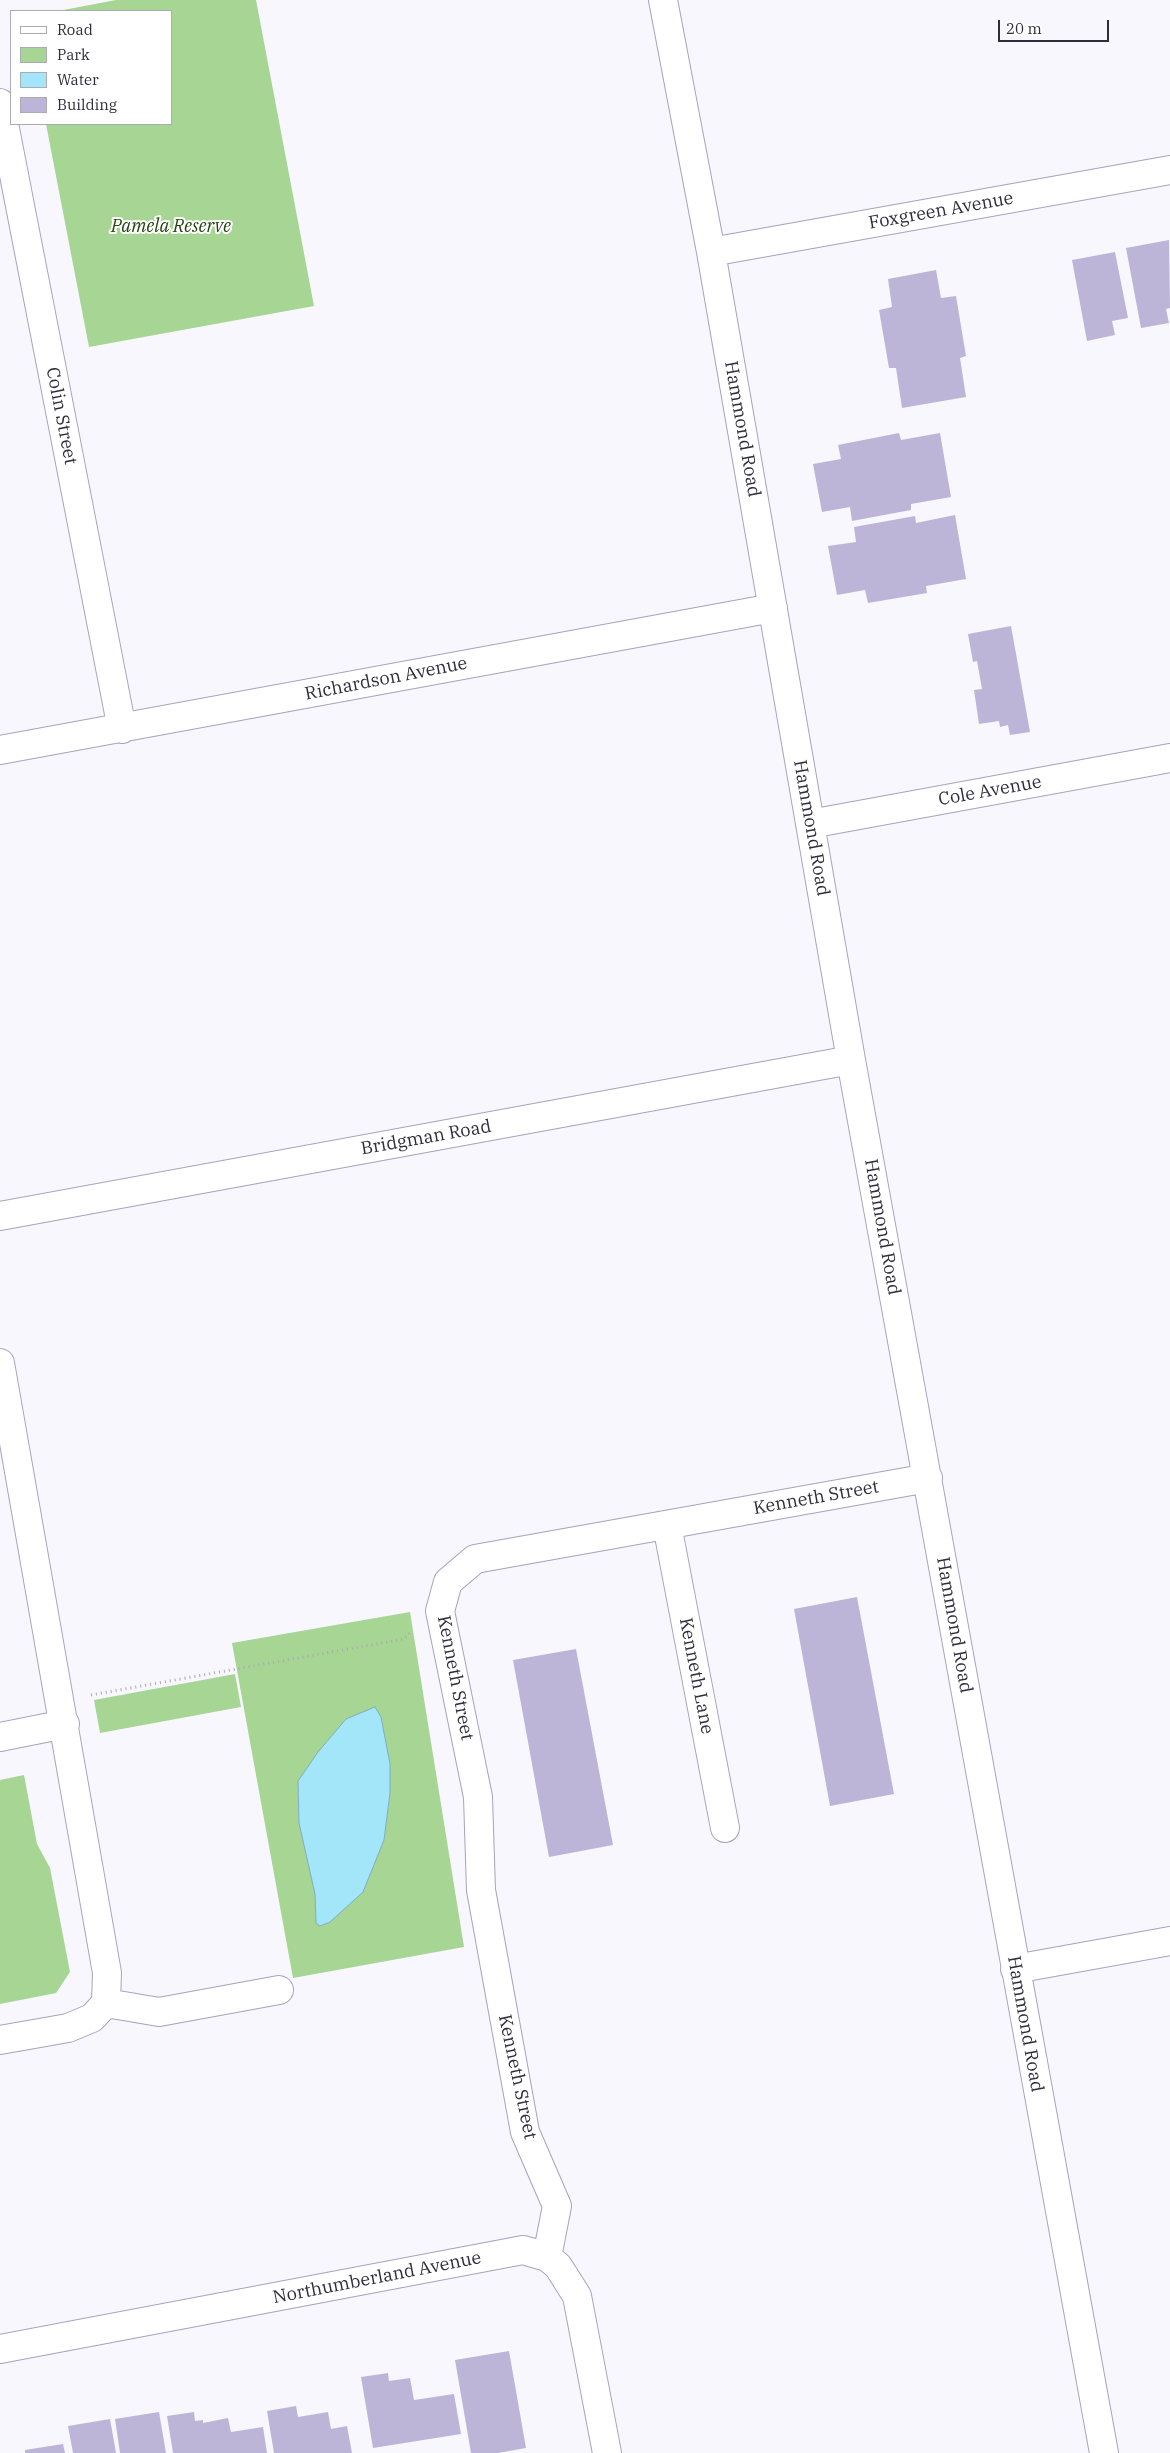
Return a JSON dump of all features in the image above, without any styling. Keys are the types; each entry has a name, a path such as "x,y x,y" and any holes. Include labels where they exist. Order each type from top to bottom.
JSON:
{"street":[{"name":"Hammond Road","path":"663,0 711,252 851,1060 1104,2453"},
{"name":"Colin Street","path":"0,103 122,729"},
{"name":"Foxgreen Avenue","path":"711,252 1170,170"},
{"name":"Richardson Avenue","path":"0,750 773,608"},
{"name":"Cole Avenue","path":"810,824 1170,758"},
{"name":"Bridgman Road","path":"0,1216 851,1060"},
{"path":"0,1363 107,1973 106,2003 92,2018 68,2028 0,2040"},
{"name":"Kenneth Street","path":"547,2257 557,2206 525,2132 481,1890 478,1797 440,1611 448,1582 475,1559 928,1478"},
{"name":"Kenneth Lane","path":"667,1525 725,1828"},
{"path":"0,1737 64,1724"},
{"path":"1015,1969 1170,1941"},
{"path":"106,2003 158,2012 280,1990"},
{"name":"Northumberland Avenue","path":"0,2350 523,2250 547,2257"},
{"path":"547,2257 558,2266 578,2296 607,2453"}],"path":[{"path":"83,1696 404,1639 411,1631"}],"green space":[{"name":"Pamela Reserve","path":"116,0 256,0 314,306 89,347 46,125 172,125 172,10 63,10"},
{"path":"410,1612 464,1947 293,1978 232,1643"},
{"path":"235,1674 241,1707 100,1733 94,1700"},
{"path":"24,1775 37,1844 50,1868 70,1972 56,1993 0,2004 0,1780"}],"water":[{"path":"375,1707 381,1717 390,1764 390,1793 384,1840 363,1892 330,1922 320,1926 316,1923 315,1894 299,1823 298,1781 318,1752 346,1719"}],"building":[{"path":"1169,240 1170,308 1166,309 1169,323 1141,328 1126,248"},
{"path":"1115,252 1128,318 1112,321 1115,335 1087,341 1072,260"},
{"path":"936,270 941,298 956,296 966,356 960,358 966,397 902,408 896,368 889,368 879,310 892,307 888,279"},
{"path":"899,433 901,440 940,433 951,497 911,504 911,510 852,521 850,507 822,512 813,464 841,459 838,445"},
{"path":"955,515 966,579 926,586 927,593 868,603 865,590 837,595 828,546 856,542 854,527 915,516 916,523"},
{"path":"1011,626 1030,732 1010,735 1008,725 1000,727 999,721 979,724 974,690 982,689 977,661 973,662 968,634"},
{"path":"857,1597 894,1794 830,1806 794,1609"},
{"path":"576,1649 613,1845 549,1857 513,1660"},
{"path":"509,2351 526,2448 498,2453 471,2453 455,2360"},
{"path":"388,2373 389,2381 410,2378 414,2400 454,2394 461,2434 373,2448 361,2377"},
{"path":"296,2406 298,2417 328,2412 331,2429 347,2426 352,2453 274,2453 267,2411"},
{"path":"159,2412 166,2453 120,2453 115,2419"},
{"path":"194,2412 195,2421 203,2420 203,2423 228,2418 231,2432 263,2427 267,2453 173,2453 167,2416"},
{"path":"110,2419 116,2453 73,2453 68,2426"},
{"path":"63,2444 65,2453 25,2453 25,2450"}]}
